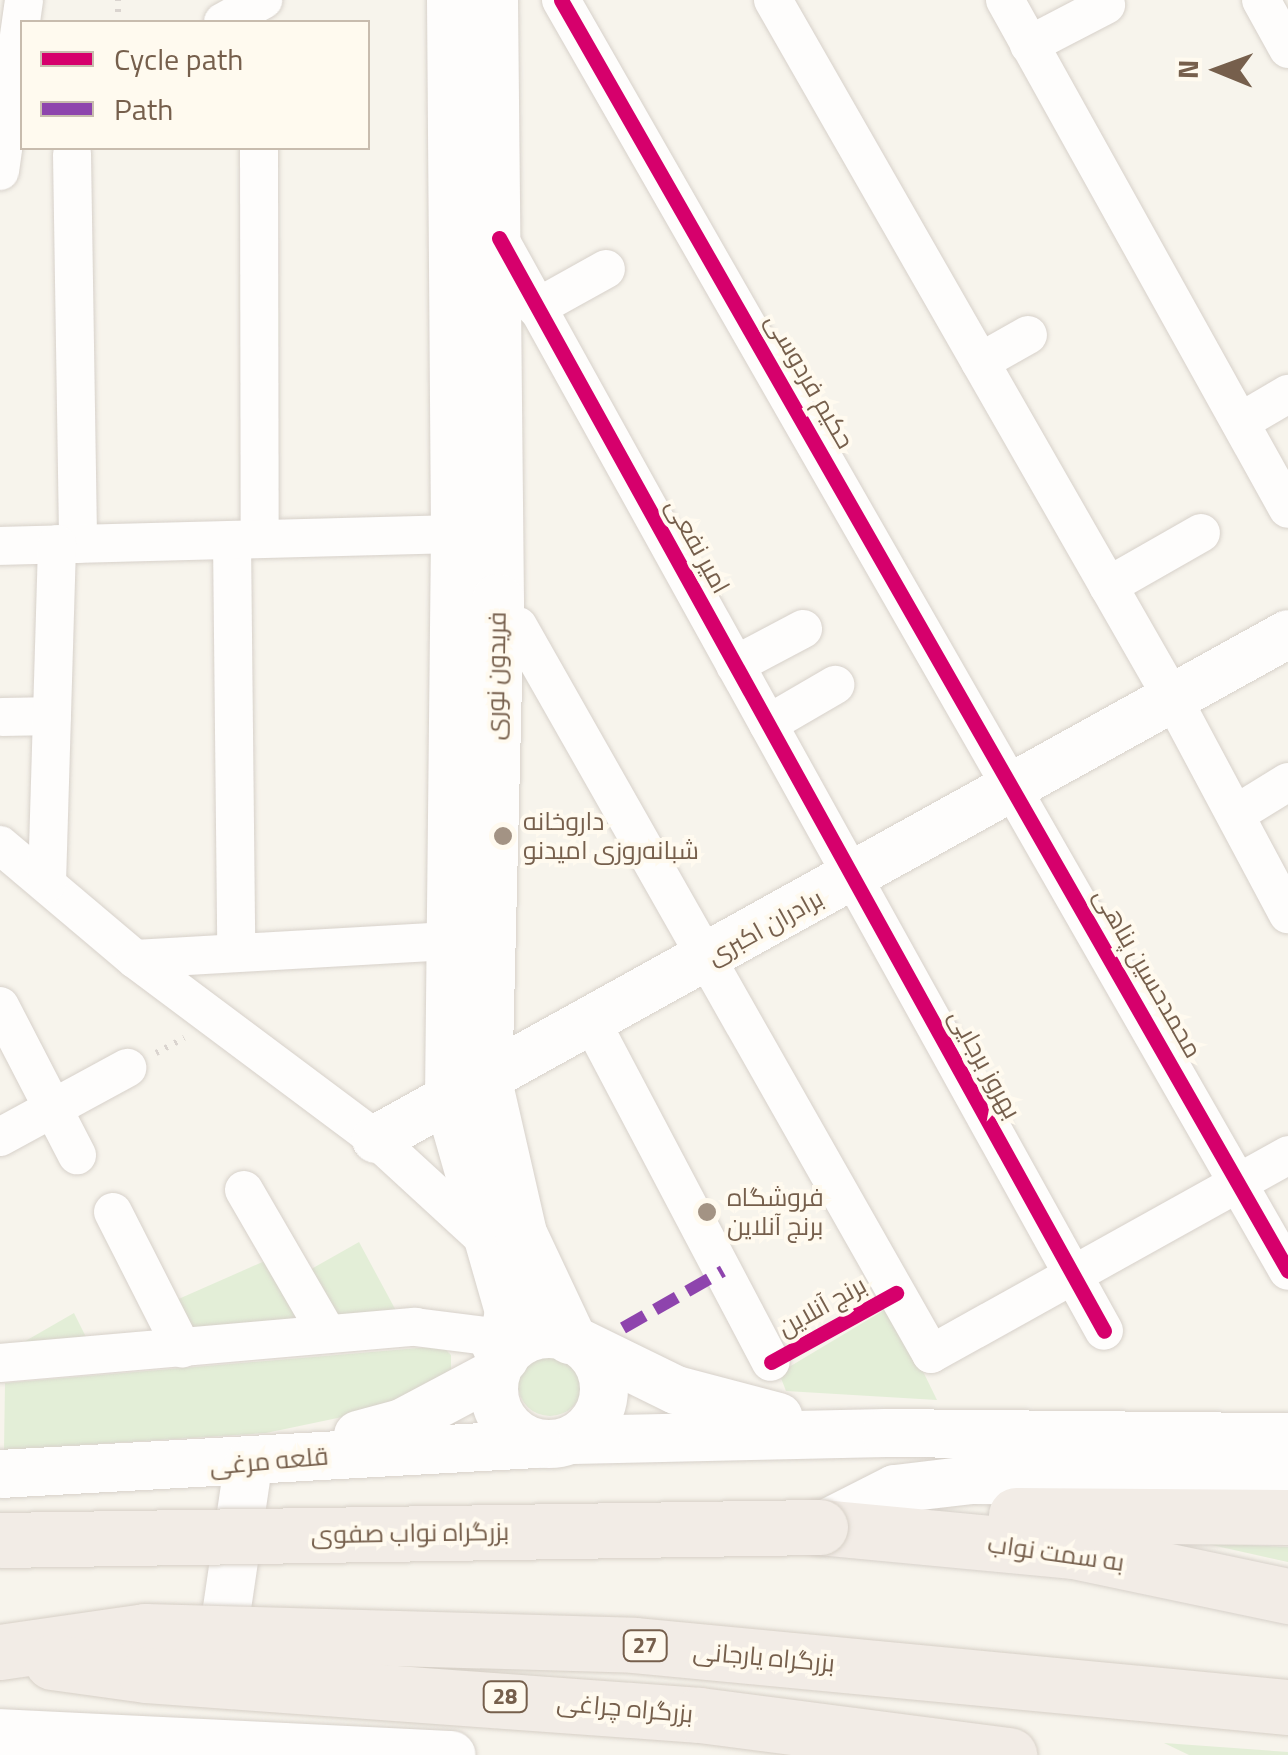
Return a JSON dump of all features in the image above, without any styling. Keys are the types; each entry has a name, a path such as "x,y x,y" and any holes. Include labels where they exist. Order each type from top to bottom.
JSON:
{"highway":[{"path":"820,1527 1032,1514 1288,1518"},
{"name":"بزرگراه نواب صفوی","path":"0,1540 820,1527"},
{"name":"به سمت نواب","path":"820,1527 1074,1551 1288,1596"},
{"name":"بزرگراه یارجانی","path":"0,1653 145,1631 634,1645 1288,1707"},
{"name":"بزرگراه چراغی","path":"0,1653 146,1675 700,1715 1009,1755"}],"main road":[{"name":"فریدون نوری","path":"454,0 478,534"},
{"name":"فریدون نوری","path":"492,0 499,238 478,534 468,1092 492,1246 511,1311 499,1365"},
{"name":"فریدون نوری","path":"468,1092 521,1234 570,1338"}],"street":[{"name":"حکیم فردوسی","path":"562,0 1014,788"},
{"path":"1005,0 1288,509"},
{"path":"1261,0 1288,49"},
{"path":"779,2 1173,699 1288,914"},
{"path":"1030,45 1106,5"},
{"path":"228,20 260,6"},
{"path":"8,153 20,38"},
{"path":"236,950 259,150"},
{"path":"72,154 67,544 52,716 19,871 376,1139 492,1246"},
{"name":"امیر نفعی","path":"499,238 662,556 735,665 853,878"},
{"path":"536,308 606,269"},
{"path":"980,362 1028,335"},
{"path":"1240,422 1288,394"},
{"path":"1108,586 1201,533"},
{"path":"0,546 478,534"},
{"path":"518,626 930,1354 1288,1155"},
{"path":"735,665 803,629"},
{"name":"برادران اکبری","path":"376,1139 468,1092 1288,634"},
{"path":"768,724 835,685"},
{"path":"2,717 52,716"},
{"path":"1236,814 1288,782"},
{"name":"محمدحسین پناهی","path":"1014,788 1288,1270"},
{"name":"بهروز برجایی","path":"853,878 1104,1331"},
{"path":"136,959 236,950 469,941"},
{"path":"0,1006 50,1110 77,1155"},
{"path":"592,1023 771,1362"},
{"path":"0,1137 127,1068"},
{"path":"244,1190 327,1332"},
{"path":"113,1212 182,1348"},
{"path":"1,1360 182,1348 327,1332 454,1329 486,1336 499,1365 493,1392 506,1425 555,1442 598,1414 604,1397 597,1361 570,1338"},
{"path":"207,1741 248,1465 402,1422 499,1365 533,1336 570,1338 710,1401 886,1433 1288,1436"},
{"name":"قلعه مرغی","path":"0,1474 248,1465 555,1442 886,1433"},
{"path":"820,1527 895,1489 972,1480 1288,1482"},
{"path":"0,1733 451,1755"}],"path":[{"path":"127,1068 216,1021"}],"green space":[{"path":"359,1242 401,1320 337,1322 306,1272"},
{"path":"267,1260 304,1321 190,1333 174,1301"},
{"path":"891,1306 937,1400 786,1391 779,1373"},
{"path":"74,1313 90,1345 22,1343"},
{"path":"442,1346 451,1355 451,1369 409,1403 266,1433 4,1450 5,1383"},
{"path":"550,1352 573,1361 582,1384 573,1407 550,1416 527,1407 518,1384 527,1361"},
{"path":"1203,1543 1288,1547 1288,1562"},
{"path":"1164,1743 1288,1752 1288,1755 1189,1755"}],"marked path":[{"path":"623,1328 723,1271"}],"cycle path":[{"path":"561,0 1288,1271"},
{"path":"499,238 1104,1331"},
{"name":"برنج آنلاین","path":"771,1362 896,1293"}],"place":[{"name":"داروخانه شبانه‌روزی امیدنو","path":"503,836"},
{"name":"فروشگاه برنج آنلاین","path":"707,1212"}]}
